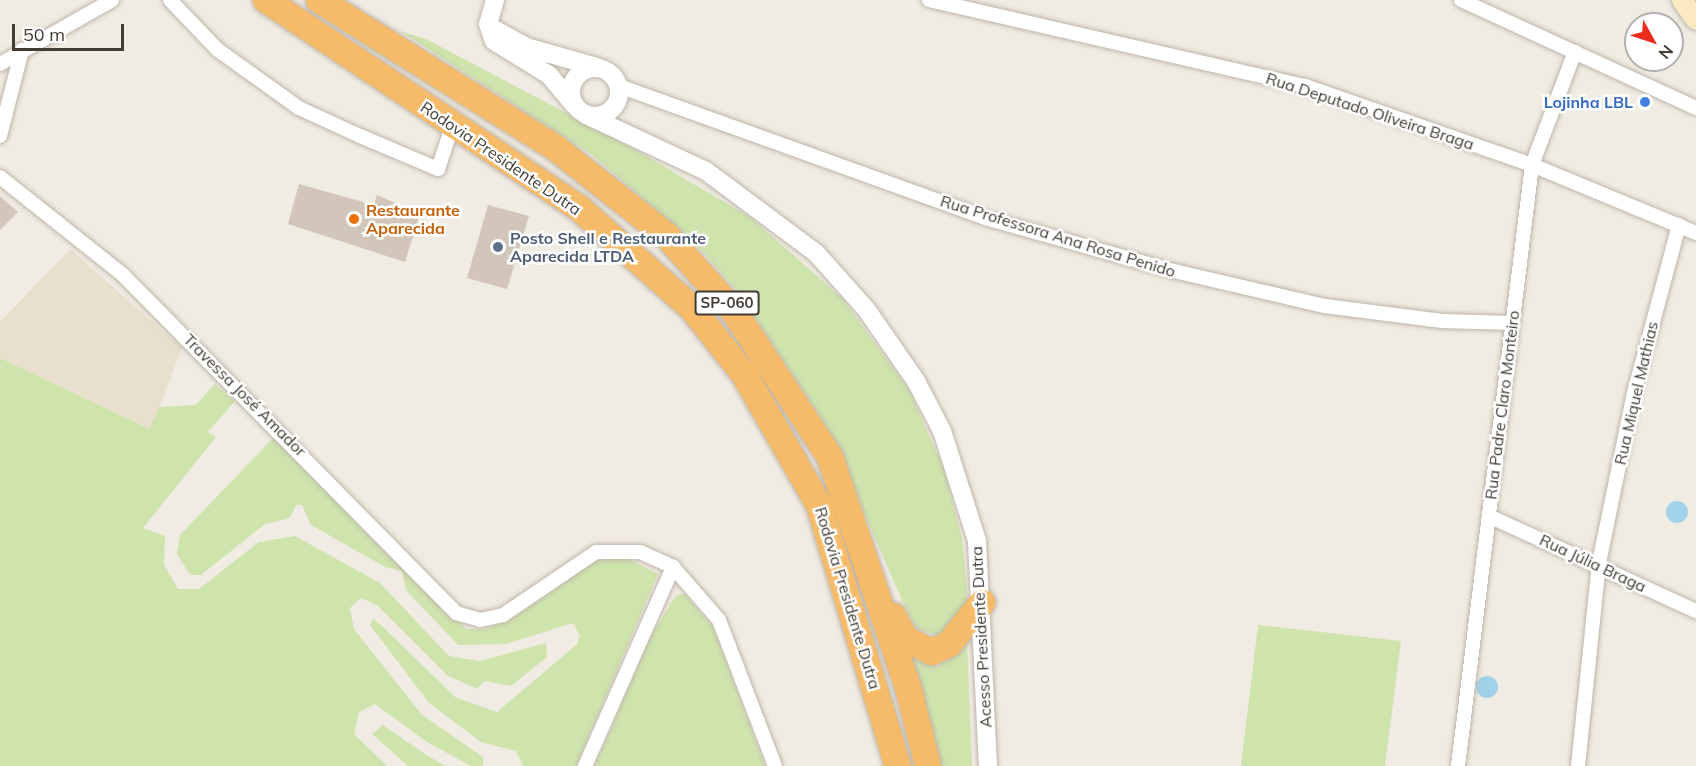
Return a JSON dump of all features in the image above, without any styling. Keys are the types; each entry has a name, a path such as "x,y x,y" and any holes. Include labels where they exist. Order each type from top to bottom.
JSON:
{"highway":[{"name":"Rodovia Presidente Dutra","path":"266,0 580,209 659,274 744,374 819,505 898,766"},
{"name":"Rodovia Presidente Dutra","path":"319,0 557,149 667,236 733,310 784,380 830,457 853,521 928,766"},
{"path":"853,521 882,578 896,626 915,646 940,651 982,603"}],"main road":[{"path":"1682,0 1696,20"}],"street":[{"path":"0,64 112,0"},
{"path":"170,0 218,50 299,108 438,169 453,124"},
{"path":"495,0 488,24 494,41 549,75 581,111 648,141"},
{"path":"1461,0 1696,108"},
{"name":"Rua Deputado Oliveira Braga","path":"935,1 1305,86 1532,165 1696,233"},
{"name":"Rua Professora Ana Rosa Penido","path":"488,24 526,47 598,67 620,89 985,218 1174,272 1336,308 1512,323"},
{"path":"0,136 22,51"},
{"name":"Rua Padre Claro Monteiro","path":"1458,766 1532,165 1575,52"},
{"path":"581,111 572,83 583,71 598,67"},
{"path":"581,111 613,109 620,89"},
{"path":"620,89 629,122 648,141"},
{"name":"Acesso Presidente Dutra","path":"648,141 746,197 816,253 891,343 937,421 956,470 977,541 982,603 988,766"},
{"name":"Travessa José Amador","path":"0,177 123,274 369,519 456,613 480,620 503,615 596,552 640,552 673,567"},
{"name":"Rua Miquel Mathias","path":"1578,766 1599,563 1634,393 1679,225"},
{"name":"Rua Júlia Braga","path":"1489,516 1599,563 1696,611"},
{"path":"585,766 673,567 719,621 775,766"}],"shaded area":[{"path":"70,249 182,348 151,429 0,358 0,322"}],"green space":[{"path":"400,31 426,39 629,146 750,217 842,298 909,390 944,469 962,538 967,615 944,637 919,630 908,614 826,425 736,290 696,244 592,155"},
{"path":"0,358 150,429 159,407 196,405 215,384 235,401 208,432 216,437 143,528 165,536 164,565 178,589 199,589 259,542 295,536 380,583 449,656 480,661 546,643 547,657 511,686 484,681 478,689 448,676 377,605 361,598 350,608 354,629 422,715 483,757 483,766 471,766 427,742 375,704 359,712 354,734 387,766 0,766"},
{"path":"276,435 466,629 485,629 511,619 596,561 623,556 658,574 576,766 523,766 516,751 481,742 429,703 370,625 373,619 381,625 455,697 497,712 577,644 580,636 573,623 506,644 458,645 406,590 402,571 385,567 311,525 302,505 296,505 290,518 265,524 201,575 190,575 177,554 180,535"},
{"path":"685,594 713,627 765,766 595,766 650,638 676,595"},
{"path":"1258,625 1401,641 1385,766 1241,766"},
{"path":"967,642 972,766 939,766 910,658 938,667"},
{"path":"383,725 445,766 408,766 372,734"}],"water":[{"path":"1677,501 1685,504 1688,512 1685,520 1677,523 1669,520 1666,512 1669,504"},
{"path":"1487,676 1495,679 1498,687 1495,695 1487,698 1479,695 1476,687 1479,679"}],"building":[{"name":"Restaurante Aparecida","path":"299,184 374,205 377,195 420,214 405,262 288,224"},
{"path":"0,196 18,212 0,230"},
{"name":"Posto Shell e Restaurante Aparecida LTDA","path":"488,205 529,216 507,289 467,278"}],"place":[{"name":"Lojinha LBL","path":"1645,102"},
{"name":"Restaurante Aparecida","path":"354,219"},
{"name":"Posto Shell e Restaurante Aparecida LTDA","path":"498,247"}]}
